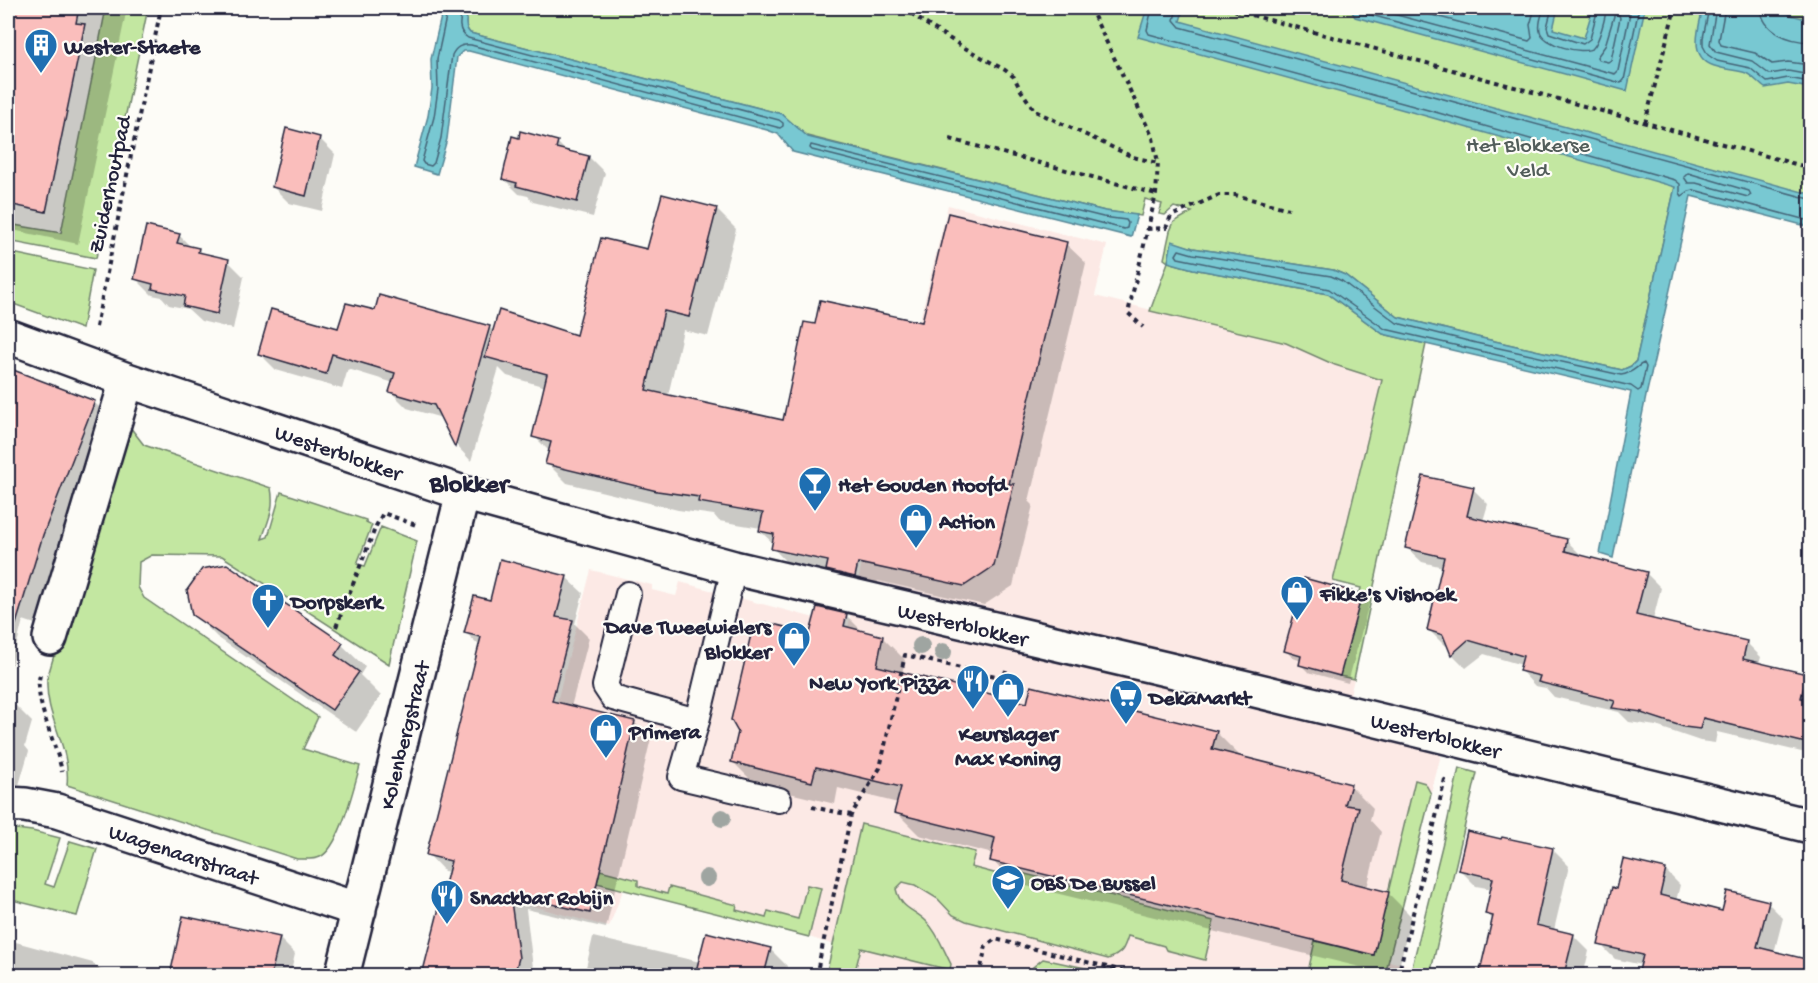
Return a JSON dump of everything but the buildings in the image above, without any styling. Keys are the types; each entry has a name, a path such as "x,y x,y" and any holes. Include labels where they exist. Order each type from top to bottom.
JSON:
{"street":[{"name":"Westerblokker","path":"8,336 127,380 463,493 734,568 1455,739 1810,826"},
{"path":"50,638 127,380"},
{"name":"Kolenbergstraat","path":"342,975 463,493"},
{"name":"Wagenaarstraat","path":"8,804 57,811 359,910"}],"lane":[{"path":"734,568 681,777 779,800"},
{"path":"628,594 605,686 613,698 697,721"}],"path":[{"name":"Zuiderhoutpad","path":"87,366 161,8"},
{"path":"904,8 1014,77 1035,111 1134,157 1158,163"},
{"path":"1090,8 1154,138 1158,163 1156,194 1128,313 1143,327"},
{"path":"1226,8 1810,168"},
{"path":"1645,123 1675,8"},
{"path":"950,139 1156,194"},
{"path":"1147,229 1166,228 1171,216 1219,195 1235,195 1289,209"},
{"path":"336,627 383,513 420,527"},
{"path":"816,975 851,814 880,768 905,655 1004,678 1014,634"},
{"path":"50,638 39,680 41,706 60,759 62,773 57,811"},
{"path":"1398,975 1455,739"},
{"path":"779,800 851,814"},
{"path":"979,975 986,946 995,939 1143,975"}],"shaded area":[{"path":"948,205 1107,245 1095,296 1286,343 1335,365 1382,380 1333,581 1315,670 1354,679 1343,723 1443,747 1388,961 1431,970 1429,975 827,975 834,945 623,890 609,927 506,899 591,570 652,585 652,590 676,596 680,582 848,627 876,498"}],"green space":[{"path":"106,8 148,8 96,258 8,241 8,224 61,233"},
{"name":"Het Blokkerse Veld","path":"469,8 1810,8 1810,200 1673,186 1675,187 1636,361 1622,370 1398,317 1345,275 1333,270 1193,248 1172,242 1168,262 1164,259 1174,222 1192,212 1174,207 1165,215 1159,214 1162,204 1145,199 1141,216 1105,211 807,136 781,114 470,33 466,24"},
{"path":"8,252 93,270 82,329 8,302"},
{"path":"1168,262 1193,269 1328,294 1383,334 1426,344 1354,679 1339,676 1361,588 1333,581 1382,380 1335,365 1286,343 1150,311"},
{"path":"130,427 144,445 271,488 271,509 262,539 268,537 281,492 366,520 372,525 357,564 365,566 381,527 417,541 389,664 222,556 152,555 139,562 138,587 144,598 318,717 303,749 360,766 340,830 334,842 320,857 297,859 67,785 65,757 50,707 47,679 119,436"},
{"path":"1459,768 1477,773 1430,975 1410,975 1443,842"},
{"path":"1415,780 1425,783 1431,794 1385,975 1307,976 1315,941 1373,955"},
{"path":"861,824 975,852 971,867 998,874 1001,868 1214,921 1205,960 1166,950 1164,946 1128,936 1122,950 1108,959 966,921 953,915 938,899 915,885 903,882 896,889 898,896 905,905 931,926 951,964 950,970 861,948 854,975 826,975"},
{"path":"8,828 60,838 45,884 54,887 70,841 97,849 77,916 8,899"},
{"path":"600,870 638,880 638,886 667,894 669,887 737,905 736,910 766,918 768,911 798,919 807,885 821,888 809,937 597,883"},
{"path":"1043,959 1118,975 1031,975 1033,967"}],"water":[{"path":"443,8 469,8 466,24 470,33 782,114 808,137 1105,211 1137,215 1131,237 793,152 778,134 767,130 469,51 463,51 457,57 447,139 437,174 414,167 428,116 432,88 431,59"},
{"path":"1147,8 1184,8 1180,21 1810,194 1810,227 1691,196 1646,396 1613,558 1600,554 1631,392 1383,334 1328,294 1193,269 1168,262 1172,241 1193,248 1333,270 1345,275 1398,317 1622,370 1636,361 1675,187 1138,37"},
{"path":"1351,8 1558,8 1553,29 1584,38 1593,8 1645,8 1627,91 1355,17"},
{"path":"1703,8 1781,8 1791,15 1810,20 1810,88 1788,84 1765,88 1746,73 1708,63 1698,51 1697,43"}],"place":[{"name":"Wester-Staete","path":"41,74"},
{"name":"Het Gouden Hoofd","path":"815,512"},
{"name":"Action","path":"916,549"},
{"name":"Fikke's Vishoek","path":"1297,621"},
{"name":"Dorpskerk","path":"268,629"},
{"name":"Dave Tweewielers Blokker","path":"794,667"},
{"name":"New York Pizza","path":"973,710"},
{"name":"Keurslager Max Koning","path":"1008,718"},
{"name":"DekaMarkt","path":"1126,725"},
{"name":"Primera","path":"606,759"},
{"name":"OBS De Bussel","path":"1008,910"},
{"name":"Snackbar Robijn","path":"447,925"}],"district":[{"name":"Blokker","path":"469,482"}]}
